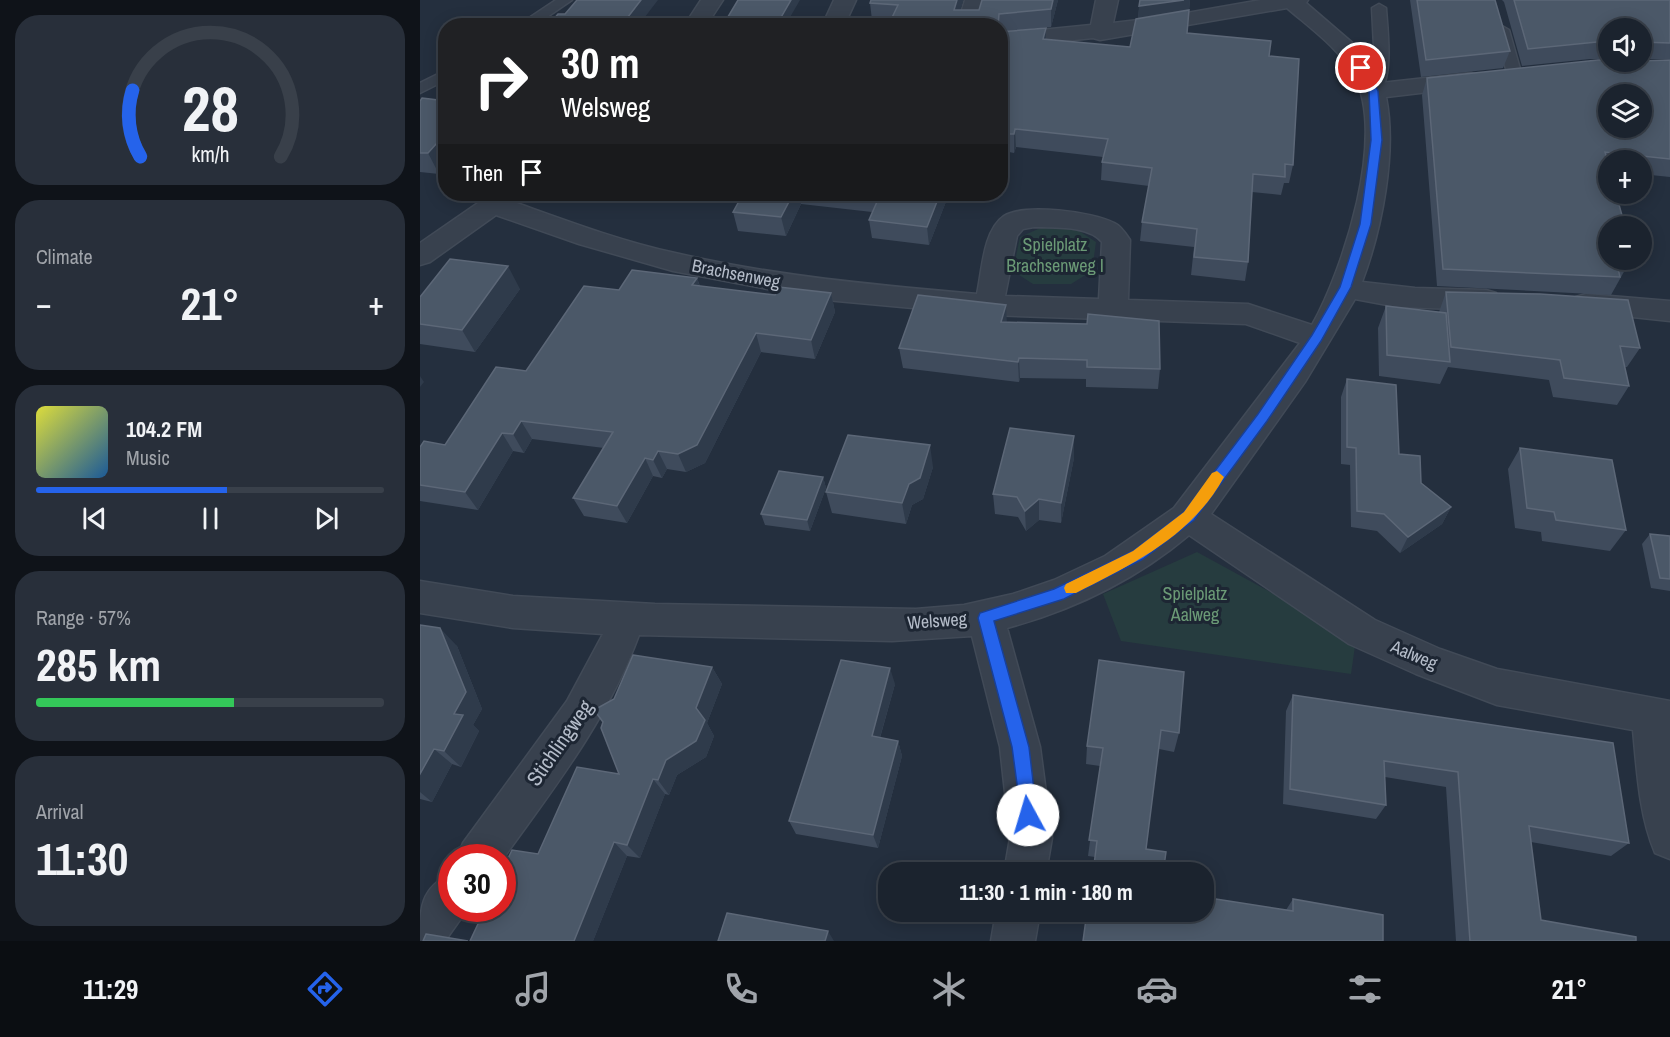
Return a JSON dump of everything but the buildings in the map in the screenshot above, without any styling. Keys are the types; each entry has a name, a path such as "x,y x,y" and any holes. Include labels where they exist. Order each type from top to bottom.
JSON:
{"street":[{"path":"700,18 712,0"},
{"path":"836,18 845,0"},
{"path":"970,18 976,0"},
{"path":"1100,33 1107,0"},
{"path":"1008,40 1100,33 1235,6 1294,1"},
{"name":"Welsweg","path":"420,597 456,605 627,619 928,624 986,618 1058,595 1138,555 1189,516 1262,418 1317,338 1346,287 1366,224 1373,186 1377,140 1373,91 1361,68 1339,43 1294,1"},
{"path":"1373,91 1526,75"},
{"path":"420,256 497,201"},
{"name":"Brachsenweg","path":"505,201 590,238 694,267 826,290 989,305 1248,314 1317,338"},
{"path":"989,305 1004,234 1014,222 1034,218 1090,223 1107,230 1116,240 1113,309"},
{"path":"1346,287 1368,294 1415,300 1512,300"},
{"path":"1557,303 1670,311"},
{"name":"Aalweg","path":"1189,516 1223,542 1362,632 1429,662 1497,687 1660,717"},
{"path":"986,618 1020,747 1031,838 1027,862"},
{"name":"Stichlingweg","path":"488,844 592,699 615,655 627,619"},
{"path":"1660,717 1657,773 1670,838"},
{"path":"420,938 438,914"},
{"path":"1013,941 1016,922"}],"lane":[{"path":"537,18 565,0"},
{"path":"1373,91 1382,67 1379,8"},
{"path":"1498,15 1526,75"},
{"path":"420,89 438,79"}],"green space":[{"name":"Spielplatz Brachsenweg I","path":"1045,226 1073,227 1096,242 1092,271 1071,284 1033,284 1013,271 1020,237"},
{"name":"Spielplatz Aalweg","path":"1197,552 1356,639 1351,674 1121,641 1103,594"}],"slow traffic":[{"path":"1071,588 1138,555 1189,516 1217,477"}],"route":[{"path":"1028,815 1020,747 986,618 1058,595 1138,555 1189,516 1262,418 1317,338 1346,287 1366,224 1373,186 1377,140 1373,91 1361,68"}]}
